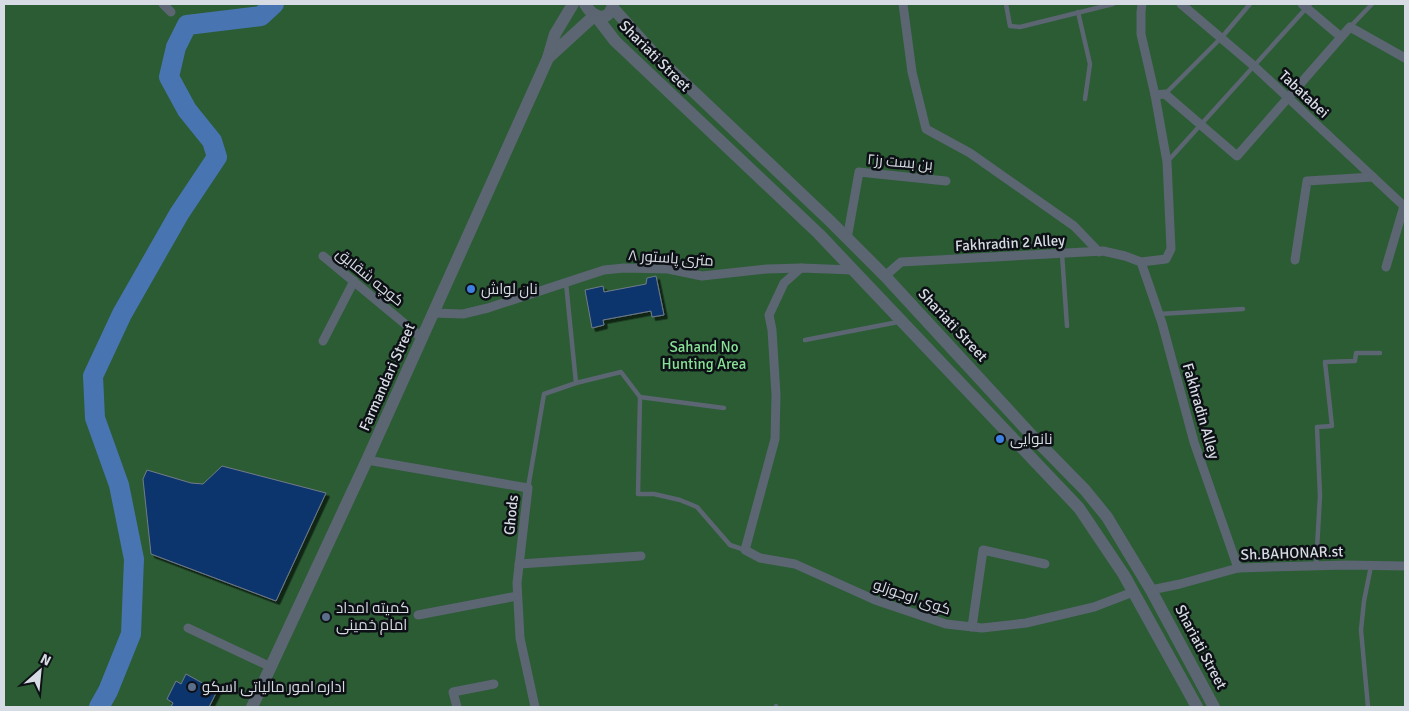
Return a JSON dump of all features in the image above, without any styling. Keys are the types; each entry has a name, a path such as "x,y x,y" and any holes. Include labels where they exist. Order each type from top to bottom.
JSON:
{"main road":[{"name":"Farmandari Street","path":"252,707 433,314 548,58 555,34 573,4"},
{"name":"Shariati Street","path":"585,4 615,41 819,234 1079,508 1124,575 1196,707"},
{"name":"Farmandari Street","path":"548,58 595,16 607,16 613,6"},
{"name":"Shariati Street","path":"613,6 656,56 885,276 1036,440 1086,490 1107,517 1151,590 1214,707"},
{"path":"643,68 656,56"},
{"path":"971,394 984,382"}],"street":[{"path":"163,4 171,12"},
{"path":"903,4 912,72 926,130 970,153 1074,226 1099,252"},
{"path":"1141,262 1166,259 1171,249 1167,162 1155,94 1141,34 1142,4"},
{"name":"Tabatabei","path":"1181,4 1222,37 1405,207"},
{"path":"1306,5 1341,37"},
{"path":"1155,94 1165,94 1237,156 1350,27 1405,58"},
{"name":"بن بست رز۲","path":"847,239 859,172 946,180"},
{"path":"1295,260 1307,181 1373,177"},
{"path":"1386,267 1405,207"},
{"name":"Fakhradin 2 Alley","path":"885,276 901,262 1099,252 1125,256 1141,262"},
{"name":"کوچه شقایق","path":"323,256 422,338"},
{"name":"Fakhradin Alley","path":"1141,262 1159,314 1194,442 1238,568"},
{"name":"۸ متری پاستور","path":"433,314 463,314 488,308 604,270 624,268 668,269 702,276 767,269 853,270"},
{"path":"745,550 776,439 776,395 772,330 769,315 784,283 801,268"},
{"path":"323,341 354,280"},
{"name":"Ghods","path":"367,460 528,488 517,583 520,638 535,707"},
{"name":"کوی اوجوزلو","path":"745,550 760,558 795,564 875,600 946,624 972,627 982,628 1026,624 1094,607 1133,592"},
{"path":"972,627 983,550 1045,564"},
{"path":"519,564 641,556"},
{"name":"Sh.BAHONAR.st","path":"1151,590 1238,568 1405,566"},
{"path":"418,615 518,596"},
{"path":"188,628 271,667"},
{"path":"457,707 453,692 494,684"}],"lane":[{"path":"1006,4 1010,26 1020,27 1113,4"},
{"path":"1165,94 1222,37 1250,4"},
{"path":"1350,27 1372,4"},
{"path":"1167,162 1202,125 1306,5"},
{"path":"1078,12 1090,64 1085,99"},
{"path":"1062,254 1067,326"},
{"path":"566,283 576,383"},
{"path":"1159,314 1242,309"},
{"path":"805,340 902,321"},
{"path":"1316,566 1320,496 1317,427 1332,426 1325,362 1355,362 1356,353 1380,353"},
{"path":"528,488 544,394 576,383 621,372 640,397 638,494 663,496 697,507 730,545 745,550"},
{"path":"640,397 724,408"},
{"path":"1368,707 1361,630 1364,601 1372,566"}],"green space":[{"name":"Sahand No Hunting Area","path":"4,4 1405,4 1405,707 4,707"}],"building":[{"path":"656,276 664,315 652,317 651,311 603,320 604,325 592,328 585,290 603,286 604,292 646,284 647,278"},
{"path":"222,466 326,493 276,601 151,554 143,479 147,470 191,483 203,484"},
{"name":"اداره امور مالیاتی اسکو","path":"186,674 217,691 209,707 171,707 173,703 167,699 176,681 181,684"}],"waterway":[{"path":"99,707 108,691 131,634 134,559 119,485 95,418 93,376 122,314 179,214 217,157 212,141 187,110 169,77 176,47 187,25 261,16 274,4"}],"place":[{"name":"نان لواش","path":"471,289"},
{"name":"نانوایی","path":"1000,439"},
{"name":"کمیته امداد امام خمینی","path":"326,617"},
{"name":"اداره امور مالیاتی اسکو","path":"192,687"}]}
